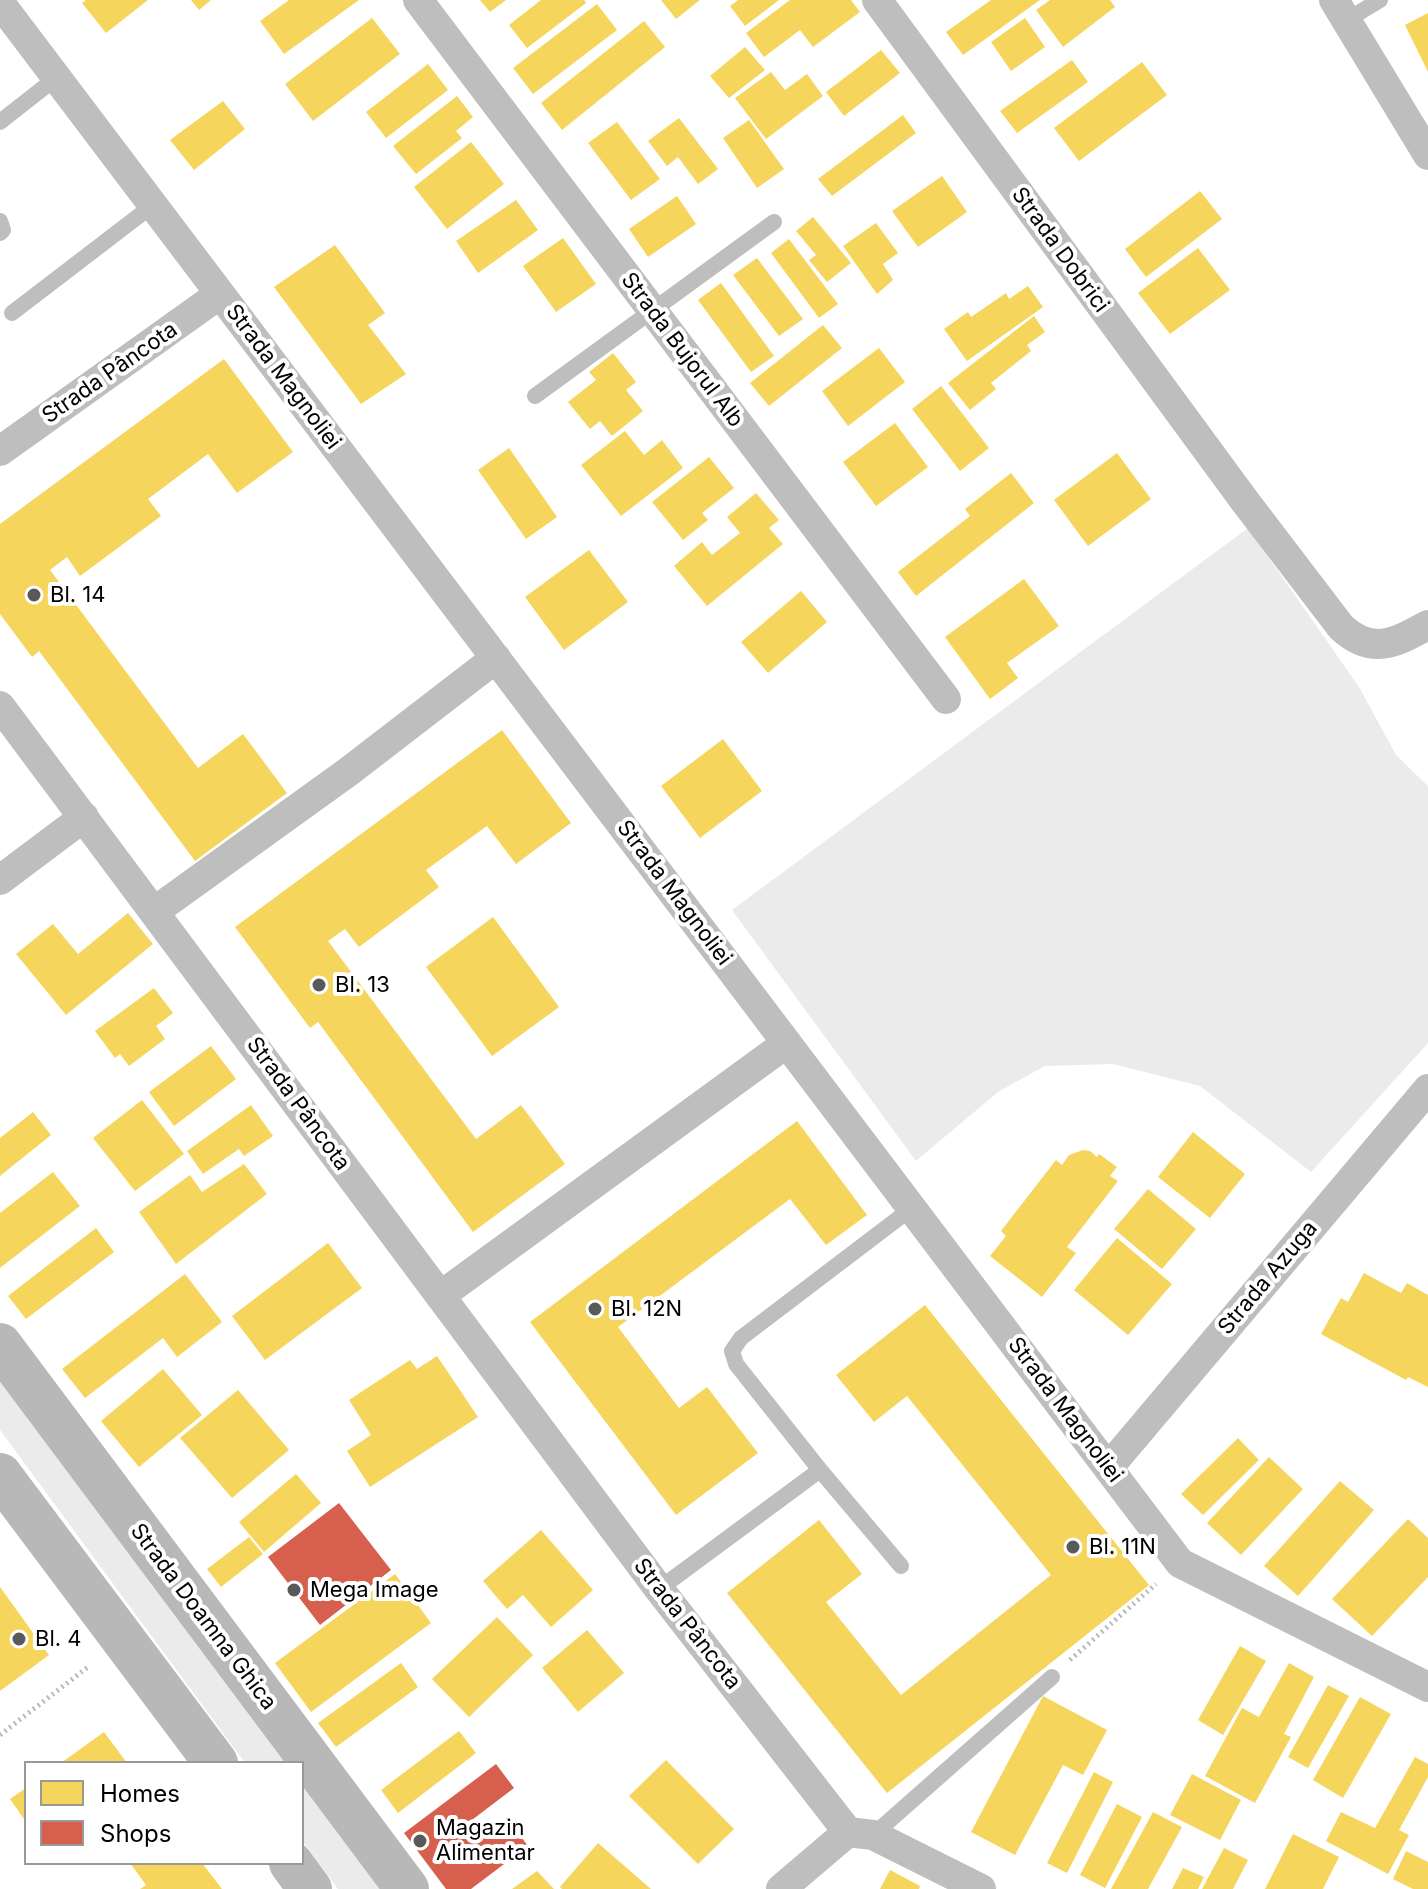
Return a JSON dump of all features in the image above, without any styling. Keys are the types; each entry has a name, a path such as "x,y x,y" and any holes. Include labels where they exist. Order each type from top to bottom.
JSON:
{"main road":[{"name":"Strada Doamna Ghica","path":"0,1345 407,1889"},
{"path":"0,1475 214,1761"},
{"path":"292,1865 310,1889"}],"street":[{"name":"Strada Bujorul Alb","path":"418,0 946,699"},
{"name":"Strada Dobrici","path":"877,0 1244,500 1341,627 1353,639 1372,645 1401,640 1428,625"},
{"name":"Strada Magnoliei","path":"0,3 1180,1563 1428,1687"},
{"path":"1341,10 1428,155"},
{"name":"Strada Pâncota","path":"0,451 220,294"},
{"path":"155,911 348,772 496,658"},
{"name":"Strada Pâncota","path":"0,706 659,1589 860,1833 981,1889"},
{"path":"0,880 84,817"},
{"path":"440,1296 787,1043"},
{"name":"Strada Azuga","path":"1108,1468 1428,1089"},
{"path":"781,1889 860,1833"}],"lane":[{"path":"1341,10 1380,0"},
{"path":"0,122 56,78"},
{"path":"12,313 153,205"},
{"path":"0,221 3,230 0,233"},
{"path":"535,396 774,222"},
{"path":"901,1566 736,1364 732,1351 741,1338 912,1208"},
{"path":"659,1589 820,1470"},
{"path":"860,1833 1052,1677"}],"path":[{"path":"1052,1677 1180,1563"},
{"path":"0,1735 88,1667"}],"shaded area":[{"path":"1248,528 1359,687 1396,755 1428,786 1428,1043 1311,1172 1200,1086 1113,1064 1045,1066 998,1092 916,1161 732,910"},
{"path":"0,1371 288,1761 244,1761 0,1430"},
{"path":"304,1784 382,1889 338,1889 304,1843"}],"building: Homes":[{"path":"86,0 148,0 106,33 82,3"},
{"path":"191,0 211,0 199,10"},
{"path":"289,0 359,0 284,54 260,21"},
{"path":"480,0 506,0 490,12"},
{"path":"541,0 584,0 586,3 527,48 509,25"},
{"path":"661,0 700,0 676,19"},
{"path":"738,0 779,0 745,26 730,6"},
{"path":"790,0 851,0 860,12 813,47 800,30 764,57 746,33"},
{"path":"991,0 1040,0 963,55 946,32"},
{"path":"1050,0 1110,0 1115,7 1063,47 1036,10"},
{"path":"597,4 617,30 533,94 513,68"},
{"path":"1428,13 1428,72 1405,25"},
{"path":"372,18 400,54 313,121 285,84"},
{"path":"1025,18 1045,47 1011,71 991,42"},
{"path":"644,21 665,47 562,130 541,103"},
{"path":"745,47 765,70 729,98 710,76"},
{"path":"881,50 900,73 844,116 826,92"},
{"path":"1072,60 1088,82 1017,133 1000,111"},
{"path":"1142,62 1167,95 1079,161 1054,128"},
{"path":"428,64 448,90 386,138 366,112"},
{"path":"771,72 785,90 807,74 823,96 766,139 735,98"},
{"path":"457,96 473,117 456,131 462,138 416,174 393,146"},
{"path":"223,101 245,129 194,170 170,140"},
{"path":"903,115 916,133 832,196 818,179"},
{"path":"679,118 718,169 698,184 678,157 667,166 648,141"},
{"path":"749,120 784,169 757,188 723,138"},
{"path":"617,122 660,179 631,200 588,143"},
{"path":"471,142 504,184 447,229 414,187"},
{"path":"942,176 967,212 918,247 892,211"},
{"path":"1200,191 1222,219 1146,277 1125,249"},
{"path":"677,196 696,224 648,257 629,229"},
{"path":"516,200 538,230 478,273 456,241"},
{"path":"813,217 851,263 827,282 809,260 816,255 796,231"},
{"path":"876,223 898,253 883,264 893,280 877,294 843,246"},
{"path":"563,238 596,284 556,312 523,266"},
{"path":"789,239 838,304 819,318 771,253"},
{"path":"335,245 385,313 368,325 406,374 361,404 274,287"},
{"path":"1198,248 1230,290 1170,334 1138,293"},
{"path":"757,258 803,319 779,336 733,275"},
{"path":"721,283 774,356 751,372 698,300"},
{"path":"1028,286 1043,307 967,361 944,329 968,312 971,317 1006,293 1009,299"},
{"path":"1034,316 1045,332 1027,345 1031,351 991,383 996,389 970,410 948,383"},
{"path":"823,325 842,348 769,406 750,383"},
{"path":"879,348 905,382 848,426 822,391"},
{"path":"613,353 636,382 626,390 643,411 612,436 600,421 590,429 568,402 596,380 589,372"},
{"name":"Bl. 14","path":"224,359 293,452 237,493 208,454 148,499 161,516 80,576 67,557 50,570 198,768 243,734 287,793 195,861 39,651 32,657 0,614 0,524"},
{"path":"941,386 989,448 960,471 912,409"},
{"path":"895,423 928,467 876,506 843,462"},
{"path":"625,431 644,455 662,440 683,468 621,516 581,465"},
{"path":"509,448 557,517 526,539 478,470"},
{"path":"1117,453 1151,499 1088,546 1054,500"},
{"path":"709,457 734,488 702,513 708,520 683,540 652,502"},
{"path":"1011,473 1034,503 916,596 898,572 970,516 965,509"},
{"path":"756,493 779,520 769,528 783,544 707,606 674,566 702,542 712,555 740,533 727,517"},
{"path":"589,550 628,602 564,650 525,597"},
{"path":"1024,579 1059,626 1007,663 1018,678 990,699 945,637"},
{"path":"801,591 827,622 768,673 741,642"},
{"name":"Bl. 13","path":"502,730 571,823 516,864 487,826 426,870 439,887 359,947 345,929 328,941 476,1139 521,1105 565,1164 473,1232 318,1022 310,1028 235,927"},
{"path":"723,739 762,791 700,838 661,786"},
{"path":"128,913 153,944 66,1015 16,954 53,924 78,954"},
{"path":"493,917 559,1007 492,1056 426,967"},
{"path":"154,988 173,1013 156,1026 165,1039 129,1066 120,1054 115,1058 95,1031"},
{"path":"211,1046 236,1079 174,1126 149,1092"},
{"path":"142,1100 184,1154 135,1191 93,1138"},
{"path":"251,1105 273,1136 244,1156 239,1149 203,1174 187,1151"},
{"path":"33,1112 51,1135 0,1176 0,1138"},
{"name":"Bl. 12N","path":"797,1121 867,1215 826,1245 790,1199 618,1327 679,1408 707,1387 758,1453 676,1515 530,1322"},
{"path":"1193,1132 1245,1174 1210,1218 1158,1177"},
{"path":"1083,1150 1097,1157 1099,1154 1117,1167 1110,1176 1118,1181 1067,1247 1076,1253 1042,1297 990,1256 1006,1236 1001,1231 1056,1160 1062,1165 1069,1155"},
{"path":"244,1164 267,1194 176,1264 139,1212 190,1175 202,1192"},
{"path":"53,1172 80,1206 0,1268 0,1213"},
{"path":"1148,1189 1196,1229 1162,1269 1114,1229"},
{"path":"96,1228 114,1252 26,1319 8,1296"},
{"path":"1117,1238 1172,1284 1128,1335 1074,1290"},
{"path":"328,1243 362,1288 265,1360 232,1316"},
{"path":"1364,1273 1401,1293 1407,1283 1428,1295 1428,1387 1408,1377 1406,1380 1321,1334 1341,1298 1348,1302"},
{"path":"185,1274 222,1322 177,1357 163,1338 85,1398 62,1369"},
{"name":"Bl. 11N","path":"925,1305 1149,1585 887,1793 727,1593 819,1520 862,1574 826,1602 901,1695 1051,1575 907,1396 874,1422 836,1375"},
{"path":"437,1356 478,1417 370,1487 347,1451 371,1435 349,1400 410,1360 417,1369"},
{"path":"163,1369 202,1415 139,1467 101,1421"},
{"path":"238,1390 289,1450 232,1498 180,1438"},
{"path":"1238,1438 1259,1460 1203,1515 1181,1494"},
{"path":"1269,1457 1303,1489 1241,1555 1207,1523"},
{"path":"296,1474 321,1503 264,1552 239,1522"},
{"path":"1340,1481 1374,1510 1298,1596 1264,1566"},
{"path":"1408,1519 1428,1538 1428,1577 1372,1636 1332,1599"},
{"path":"541,1530 593,1590 551,1627 523,1595 507,1609 483,1581"},
{"path":"249,1537 263,1554 221,1587 207,1569"},
{"path":"395,1574 431,1623 311,1712 275,1663"},
{"name":"Bl. 4","path":"0,1587 49,1655 0,1691"},
{"path":"497,1617 533,1655 469,1717 432,1679"},
{"path":"587,1630 624,1673 578,1712 542,1668"},
{"path":"1240,1646 1266,1661 1223,1735 1198,1720"},
{"path":"401,1663 418,1687 336,1747 318,1723"},
{"path":"1289,1663 1314,1677 1284,1734 1291,1737 1255,1803 1205,1776 1242,1708 1259,1717"},
{"path":"1328,1685 1349,1696 1308,1768 1288,1757"},
{"path":"1043,1696 1107,1730 1083,1775 1063,1765 1015,1855 971,1832"},
{"path":"1360,1697 1391,1714 1343,1798 1313,1780"},
{"path":"459,1731 476,1753 398,1813 381,1790"},
{"path":"104,1732 126,1761 64,1761"},
{"path":"1415,1757 1428,1764 1428,1777 1399,1830 1409,1835 1388,1874 1326,1841 1341,1812 1375,1828"},
{"path":"666,1760 734,1829 698,1864 629,1796"},
{"path":"1094,1772 1113,1782 1067,1873 1047,1863"},
{"path":"1192,1774 1241,1800 1220,1840 1170,1815"},
{"path":"24,1789 24,1819 10,1799"},
{"path":"1117,1804 1142,1817 1105,1888 1080,1875"},
{"path":"1153,1812 1182,1827 1148,1889 1111,1889"},
{"path":"1293,1834 1339,1857 1323,1889 1265,1889"},
{"path":"598,1843 651,1889 562,1889 560,1887"},
{"path":"1224,1848 1248,1860 1233,1889 1202,1889"},
{"path":"1406,1851 1428,1862 1428,1889 1413,1889 1393,1879"},
{"path":"131,1865 204,1865 222,1889 140,1889 146,1885"},
{"path":"1183,1868 1204,1877 1198,1889 1172,1889"},
{"path":"890,1870 920,1886 919,1889 880,1889"},
{"path":"537,1871 554,1889 512,1889"}],"building: Shops":[{"path":"339,1503 391,1570 320,1625 268,1557"},
{"path":"496,1764 514,1788 468,1823 479,1838 506,1817 528,1846 471,1889 446,1889 404,1833"}],"place":[{"name":"Bl. 14","path":"34,595"},
{"name":"Bl. 13","path":"319,985"},
{"name":"Bl. 12N","path":"595,1309"},
{"name":"Bl. 11N","path":"1073,1547"},
{"name":"Mega Image","path":"294,1590"},
{"name":"Bl. 4","path":"19,1639"},
{"name":"Magazin Alimentar","path":"420,1841"}]}
